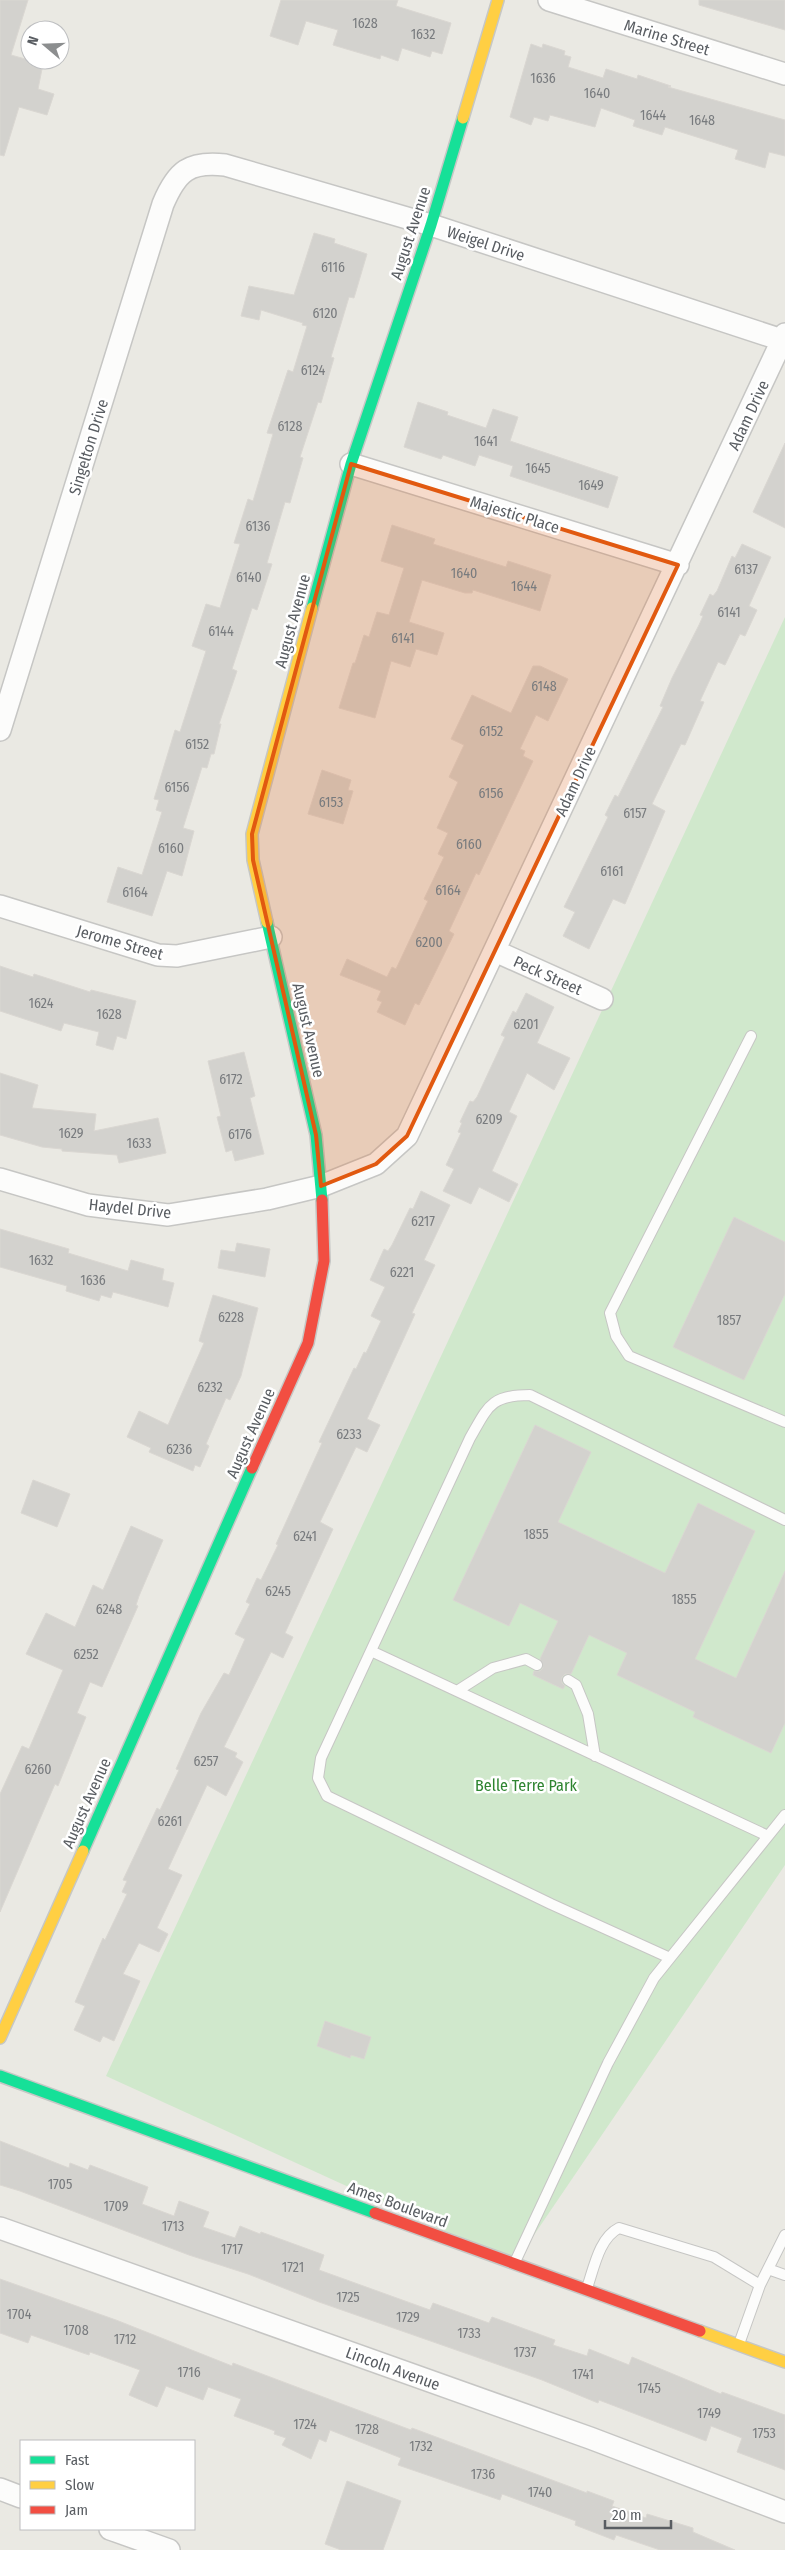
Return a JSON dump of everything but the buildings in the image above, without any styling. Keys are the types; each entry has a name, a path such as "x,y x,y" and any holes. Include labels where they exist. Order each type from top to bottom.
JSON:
{"street":[{"name":"August Avenue","path":"0,2038 308,1343 324,1261 321,1186 316,1135 253,860 252,834 351,464 431,225 498,0"},
{"name":"Marine Street","path":"548,0 785,74"},
{"name":"Weigel Drive","path":"186,170 203,163 225,165 431,225 784,338"},
{"name":"Singelton Drive","path":"0,730 163,204 170,188 186,170"},
{"name":"Adam Drive","path":"321,1186 376,1164 407,1136 784,338"},
{"name":"Majestic Place","path":"351,464 678,565"},
{"name":"Jerome Street","path":"0,906 158,954 177,956 271,937"},
{"name":"Peck Street","path":"494,951 602,999"},
{"name":"Haydel Drive","path":"0,1179 88,1205 168,1215 267,1199 321,1186"},
{"name":"Ames Boulevard","path":"0,2076 785,2362"},
{"name":"Lincoln Avenue","path":"0,2228 590,2438 785,2512"},
{"path":"0,2489 20,2497"},
{"path":"113,2530 169,2550"}],"lane":[{"path":"751,1036 610,1313 616,1336 629,1356 785,1422"},
{"path":"670,1958 551,1904 327,1796 318,1778 321,1758 470,1438 489,1405 508,1395 530,1395 785,1520"},
{"path":"371,1651 768,1836"},
{"path":"457,1691 493,1668 526,1659 537,1665"},
{"path":"568,1680 576,1685 588,1714 595,1756"},
{"path":"515,2263 608,2063 654,1978 785,1814"},
{"path":"587,2289 602,2248 611,2233 619,2228 714,2257 760,2285"},
{"path":"739,2345 760,2285 785,2235"},
{"path":"768,2269 785,2275"}],"highlighted area":[{"path":"351,464 678,565 407,1136 376,1164 321,1186 316,1135 253,860 252,834"}],"green space":[{"name":"Belle Terre Park","path":"785,617 785,1865 515,2263 106,2076"}],"traffic: fast":[{"path":"312,608 351,464 431,225 463,118"},
{"path":"267,922 316,1135 322,1200"},
{"path":"83,1851 252,1468"},
{"path":"0,2076 375,2213"}],"traffic: slow":[{"path":"463,118 498,0"},
{"path":"267,922 253,860 252,834 312,608"},
{"path":"0,2038 83,1851"},
{"path":"700,2331 785,2362"}],"traffic: jam":[{"path":"252,1468 308,1343 324,1261 322,1200"},
{"path":"375,2213 700,2331"}]}
